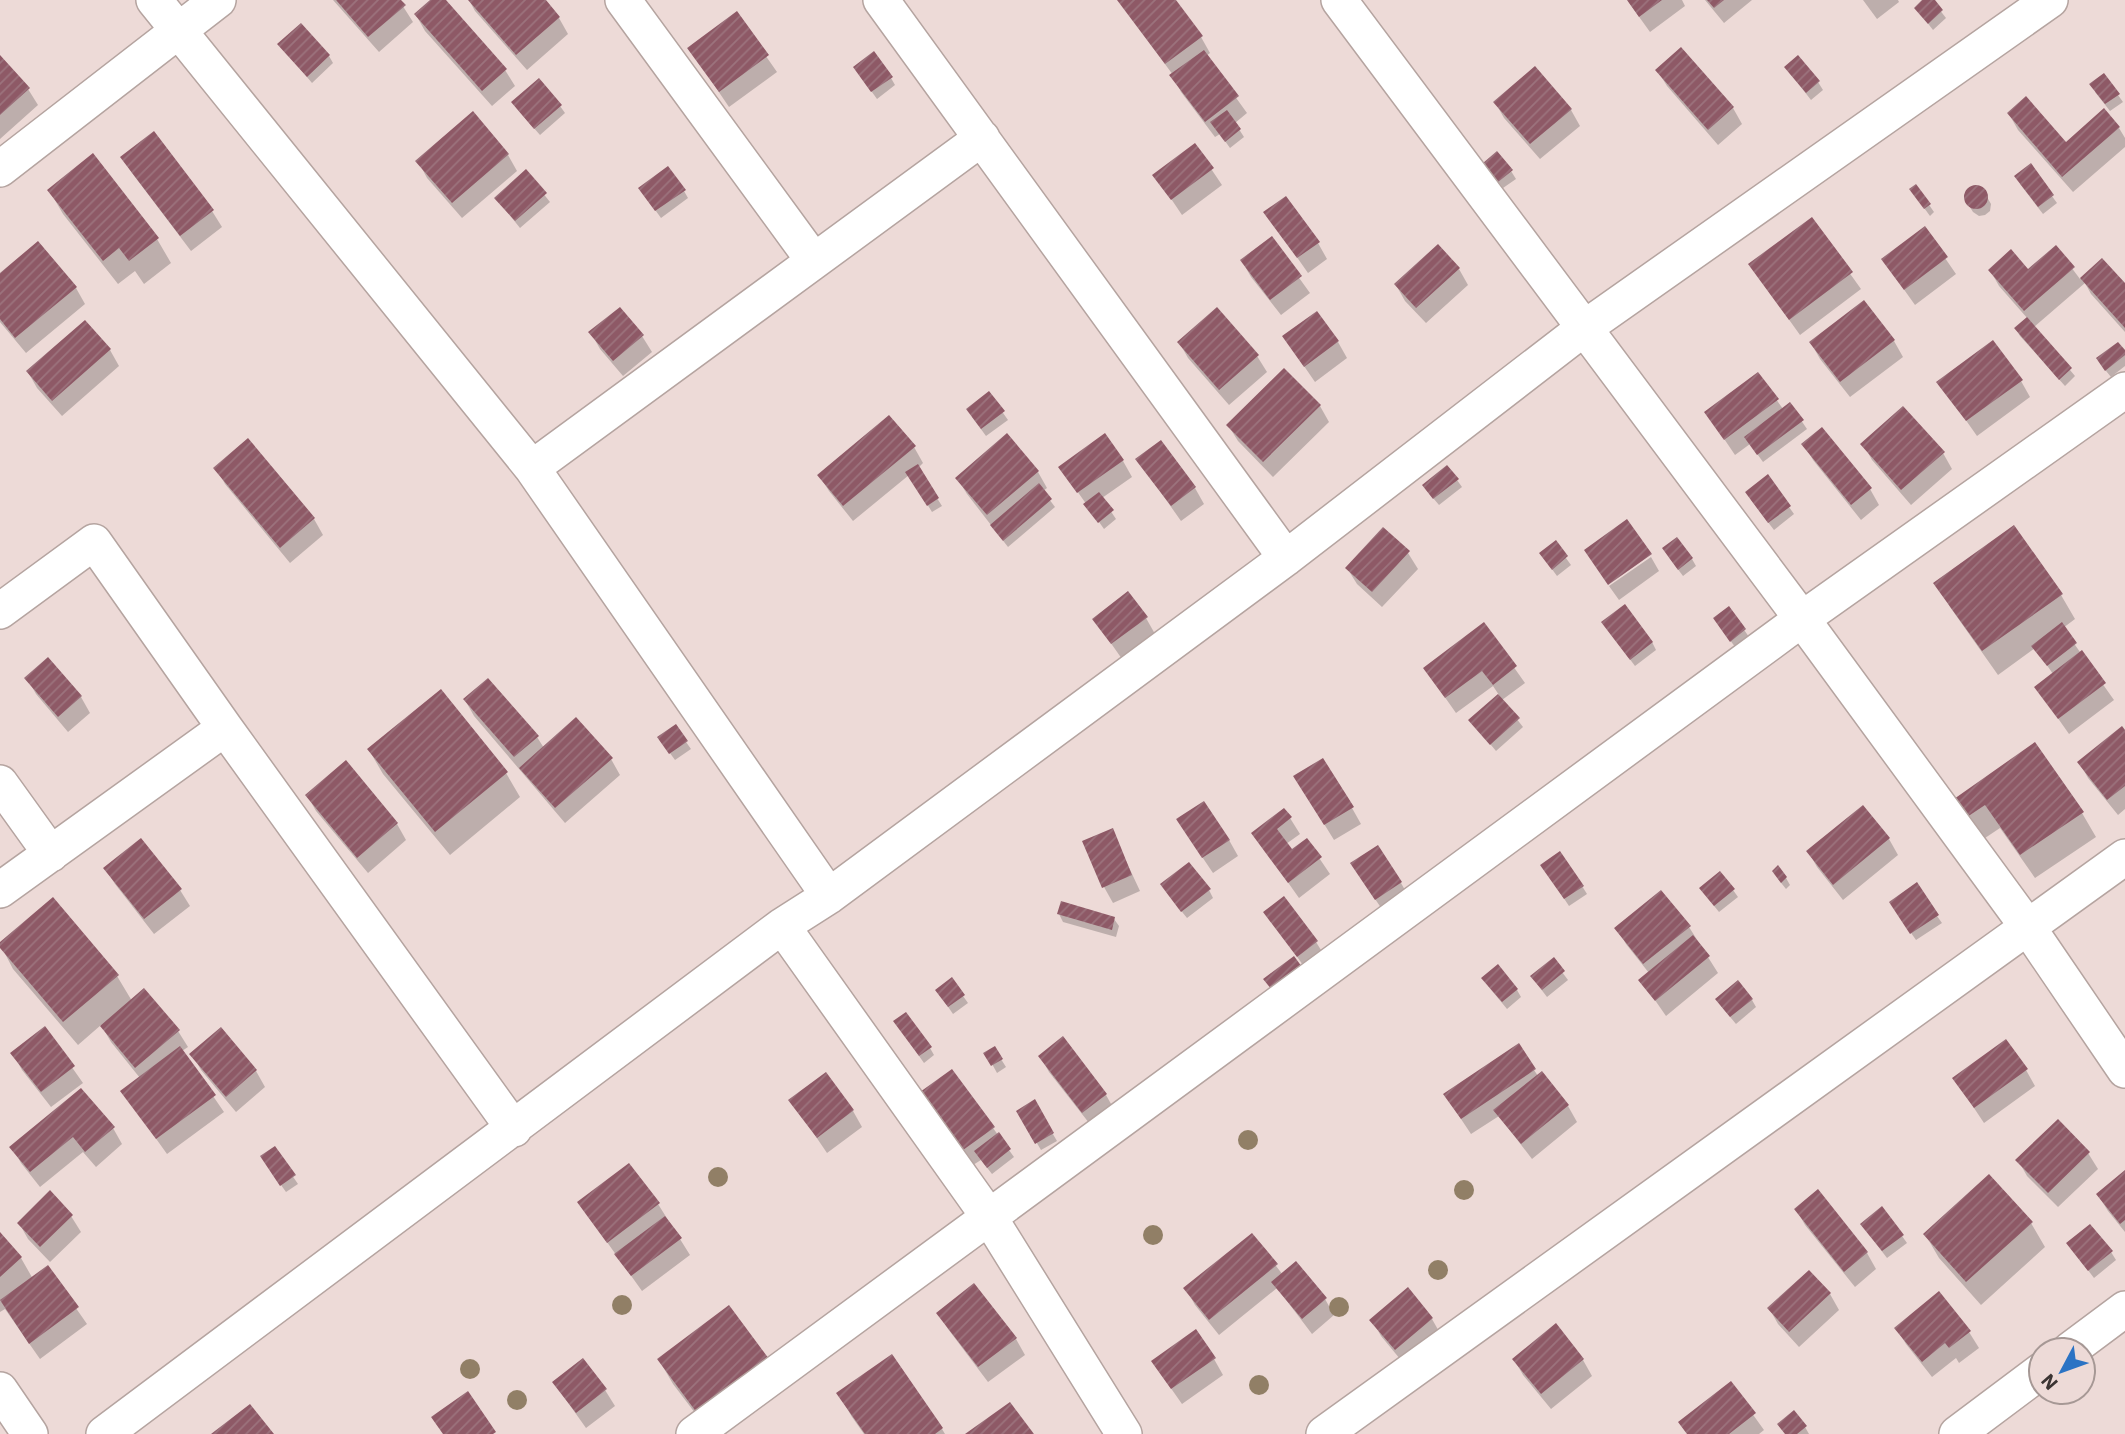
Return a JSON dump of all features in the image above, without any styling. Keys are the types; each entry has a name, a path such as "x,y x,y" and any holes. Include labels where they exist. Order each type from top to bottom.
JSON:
{"street":[{"path":"154,0 532,468 829,896"},
{"path":"0,169 218,0"},
{"path":"623,0 814,261"},
{"path":"881,0 1286,558"},
{"path":"1339,0 1802,619 2027,926 2125,1070"},
{"path":"104,1434 782,926 829,896 1286,558 1583,329 2050,0"},
{"path":"532,468 982,138"},
{"path":"694,1434 1802,619 2125,390"},
{"path":"0,611 93,542 514,1129"},
{"path":"0,890 225,728"},
{"path":"0,783 51,854"},
{"path":"1324,1434 2125,857"},
{"path":"782,926 989,1217 1124,1434"},
{"path":"2089,1336 2125,1309"},
{"path":"1957,1434 2027,1382"},
{"path":"0,1390 30,1434"}],"building":[{"path":"336,0 401,0 406,5 368,37"},
{"path":"430,0 446,0 507,69 482,91 414,14"},
{"path":"468,0 546,0 560,17 516,55"},
{"path":"1117,0 1176,0 1203,36 1165,64"},
{"path":"1627,0 1662,0 1639,17"},
{"path":"1707,0 1724,0 1714,8"},
{"path":"1922,0 1935,0 1943,10 1928,24 1914,8"},
{"path":"737,11 769,55 719,92 687,48"},
{"path":"301,23 330,55 307,77 277,44"},
{"path":"1681,47 1734,107 1708,130 1655,70"},
{"path":"1204,50 1239,96 1205,122 1169,75"},
{"path":"874,51 893,77 871,92 853,67"},
{"path":"0,55 30,88 0,115"},
{"path":"1798,55 1820,81 1806,93 1784,67"},
{"path":"1535,66 1572,109 1530,144 1493,102"},
{"path":"2104,73 2120,94 2105,104 2089,84"},
{"path":"539,78 562,105 534,129 511,102"},
{"path":"2026,96 2066,142 2104,108 2120,127 2062,177 2007,113"},
{"path":"1227,110 1241,129 1225,142 1210,122"},
{"path":"473,111 509,154 452,203 415,161"},
{"path":"154,131 214,210 180,236 120,157"},
{"path":"1195,143 1214,168 1171,200 1152,175"},
{"path":"1497,151 1513,170 1498,182 1483,163"},
{"path":"93,153 159,238 129,261 119,248 103,261 47,190"},
{"path":"2031,163 2054,195 2038,207 2014,176"},
{"path":"668,166 686,190 655,211 638,188"},
{"path":"526,169 547,193 515,221 494,198"},
{"path":"1916,184 1931,204 1924,209 1909,189"},
{"path":"1976,185 1987,192 1988,197 1981,208 1976,209 1965,202 1964,197 1971,186"},
{"path":"1286,196 1320,242 1297,258 1263,212"},
{"path":"1812,217 1853,272 1789,320 1748,264"},
{"path":"1925,226 1948,257 1904,290 1881,259"},
{"path":"1272,236 1302,276 1270,300 1240,260"},
{"path":"38,241 77,287 15,338 0,319 0,273"},
{"path":"1438,244 1460,268 1416,308 1394,284"},
{"path":"2056,245 2075,267 2024,311 1988,270 2011,249 2028,269"},
{"path":"2102,258 2125,283 2125,328 2080,278"},
{"path":"1864,300 1895,340 1840,382 1809,342"},
{"path":"620,307 644,335 613,361 588,332"},
{"path":"1217,307 1259,355 1219,390 1177,342"},
{"path":"1317,311 1339,341 1304,367 1282,336"},
{"path":"2027,317 2072,368 2059,380 2014,328"},
{"path":"85,320 111,349 52,401 26,371"},
{"path":"1993,340 2023,380 1966,421 1936,382"},
{"path":"2118,342 2125,350 2125,355 2105,371 2096,358"},
{"path":"1284,368 1321,405 1263,462 1226,425"},
{"path":"1758,372 1779,399 1724,440 1704,412"},
{"path":"989,391 1005,411 981,429 966,409"},
{"path":"1790,402 1804,420 1757,455 1744,437"},
{"path":"1903,406 1945,452 1901,490 1860,444"},
{"path":"889,415 916,446 843,506 817,475"},
{"path":"1822,427 1872,488 1851,505 1801,444"},
{"path":"1007,433 1039,471 987,515 955,478"},
{"path":"1105,433 1124,460 1077,493 1058,467"},
{"path":"248,438 315,518 280,548 213,468"},
{"path":"1161,440 1196,487 1171,506 1135,459"},
{"path":"918,464 939,498 927,506 905,472"},
{"path":"1447,465 1459,479 1433,499 1422,485"},
{"path":"1768,474 1791,506 1768,523 1745,492"},
{"path":"1039,483 1052,499 1003,541 990,525"},
{"path":"1099,492 1114,510 1098,523 1083,504"},
{"path":"1627,519 1652,554 1608,585 1584,550"},
{"path":"2014,525 2063,594 1982,651 1933,583"},
{"path":"1383,527 1410,551 1372,592 1345,568"},
{"path":"1677,537 1693,558 1678,570 1662,548"},
{"path":"1556,540 1568,556 1552,570 1539,553"},
{"path":"1128,591 1148,617 1111,644 1092,619"},
{"path":"1625,604 1653,642 1630,660 1601,622"},
{"path":"1729,606 1746,629 1730,642 1713,618"},
{"path":"1484,622 1517,666 1493,685 1482,671 1445,698 1423,668"},
{"path":"2062,622 2077,643 2047,666 2031,646"},
{"path":"2082,650 2106,683 2058,719 2034,687"},
{"path":"48,657 82,696 58,717 24,678"},
{"path":"488,678 539,736 514,757 463,699"},
{"path":"441,689 508,772 435,832 367,749"},
{"path":"1498,694 1520,718 1490,745 1468,720"},
{"path":"576,717 613,758 555,808 519,768"},
{"path":"676,724 688,741 669,754 657,737"},
{"path":"2122,726 2125,730 2125,786 2107,800 2077,762"},
{"path":"2035,742 2084,812 2020,855 1985,805 1967,817 1954,799"},
{"path":"1323,758 1354,807 1324,825 1293,776"},
{"path":"346,760 398,823 357,858 305,795"},
{"path":"1204,801 1230,840 1202,858 1176,819"},
{"path":"1863,805 1890,838 1833,885 1806,851"},
{"path":"1284,808 1292,817 1277,829 1292,849 1307,838 1322,857 1288,883 1251,833"},
{"path":"1113,828 1132,875 1102,888 1082,841"},
{"path":"141,838 182,889 144,919 103,868"},
{"path":"1378,845 1402,882 1375,900 1350,863"},
{"path":"1560,851 1584,886 1564,899 1540,865"},
{"path":"1189,862 1211,889 1181,912 1160,884"},
{"path":"1778,865 1787,877 1781,883 1772,871"},
{"path":"1720,871 1735,889 1714,906 1699,888"},
{"path":"1917,882 1939,915 1910,934 1889,902"},
{"path":"1661,890 1691,926 1643,964 1614,928"},
{"path":"1284,896 1318,941 1297,957 1263,912"},
{"path":"53,897 119,975 63,1022 0,948 0,942"},
{"path":"1061,901 1115,917 1112,930 1057,914"},
{"path":"1693,935 1710,956 1655,1001 1638,980"},
{"path":"1294,956 1310,978 1280,1000 1263,979"},
{"path":"1554,957 1565,971 1542,990 1530,976"},
{"path":"1498,964 1518,989 1502,1002 1481,978"},
{"path":"952,977 965,995 948,1007 935,990"},
{"path":"1738,980 1753,999 1730,1017 1715,999"},
{"path":"144,988 180,1030 135,1068 100,1026"},
{"path":"906,1012 932,1047 919,1056 893,1021"},
{"path":"45,1026 75,1066 41,1092 10,1053"},
{"path":"221,1027 257,1070 226,1097 189,1054"},
{"path":"1063,1036 1107,1094 1082,1113 1038,1056"},
{"path":"2006,1039 2028,1069 1974,1108 1952,1078"},
{"path":"1519,1043 1536,1069 1461,1119 1443,1094"},
{"path":"180,1046 216,1095 156,1139 120,1091"},
{"path":"995,1046 1003,1059 991,1066 983,1053"},
{"path":"952,1069 995,1127 963,1150 920,1092"},
{"path":"1542,1071 1569,1105 1521,1144 1493,1110"},
{"path":"826,1072 854,1110 817,1138 788,1100"},
{"path":"81,1088 115,1127 85,1152 73,1137 30,1172 9,1147"},
{"path":"1035,1099 1054,1133 1035,1144 1016,1111"},
{"path":"2058,1119 2090,1152 2048,1193 2015,1160"},
{"path":"999,1132 1011,1149 987,1168 974,1151"},
{"path":"275,1146 296,1175 280,1186 260,1156"},
{"path":"629,1163 660,1203 607,1243 577,1202"},
{"path":"2125,1170 2125,1220 2120,1224 2096,1194"},
{"path":"1989,1174 2033,1222 1966,1282 1923,1234"},
{"path":"1818,1189 1868,1252 1844,1272 1794,1209"},
{"path":"50,1190 73,1215 40,1247 17,1223"},
{"path":"1882,1206 1904,1235 1882,1251 1860,1224"},
{"path":"665,1216 682,1238 631,1276 614,1254"},
{"path":"2090,1224 2113,1251 2088,1271 2066,1243"},
{"path":"0,1232 22,1257 0,1277"},
{"path":"1252,1233 1278,1264 1209,1320 1183,1288"},
{"path":"1296,1261 1327,1298 1302,1319 1271,1282"},
{"path":"48,1265 79,1307 29,1344 0,1300"},
{"path":"1809,1270 1831,1293 1789,1332 1767,1308"},
{"path":"974,1283 1017,1338 978,1367 936,1313"},
{"path":"1408,1287 1433,1318 1395,1350 1369,1320"},
{"path":"1939,1291 1971,1331 1949,1348 1945,1343 1922,1362 1894,1328"},
{"path":"729,1305 772,1363 700,1417 657,1359"},
{"path":"1556,1323 1584,1359 1541,1394 1512,1359"},
{"path":"1196,1329 1216,1358 1171,1389 1151,1361"},
{"path":"892,1354 943,1428 935,1434 865,1434 836,1393"},
{"path":"583,1358 607,1389 576,1413 552,1382"},
{"path":"1731,1381 1756,1413 1729,1434 1687,1434 1678,1422"},
{"path":"468,1391 496,1432 443,1434 431,1417"},
{"path":"1010,1402 1034,1434 965,1434"},
{"path":"250,1404 274,1434 211,1434"},
{"path":"1794,1410 1807,1426 1797,1434 1785,1434 1777,1424"}]}
